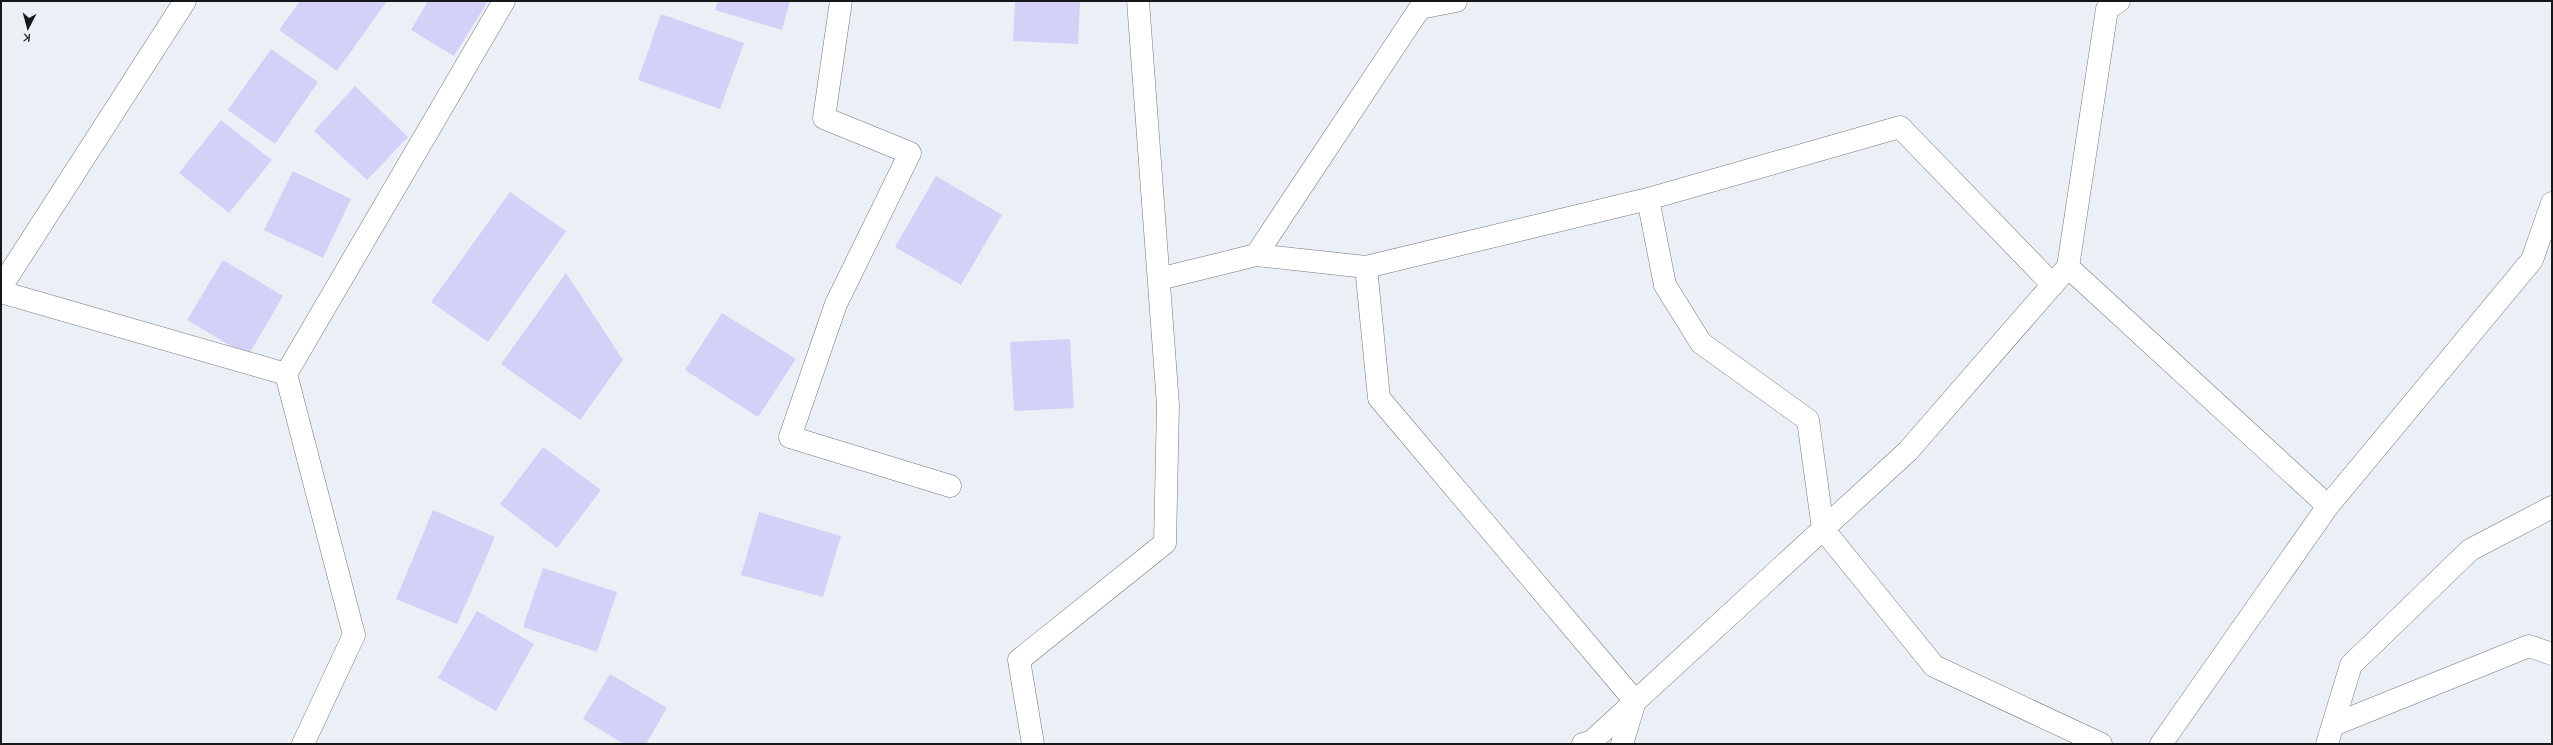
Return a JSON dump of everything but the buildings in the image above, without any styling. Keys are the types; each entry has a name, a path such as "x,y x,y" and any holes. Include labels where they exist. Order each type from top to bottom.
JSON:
{"street":[{"path":"1,287 185,1"},
{"path":"303,744 354,635 286,374 504,1"},
{"path":"841,1 824,118 910,153 836,304 790,437 950,486"},
{"path":"1033,744 1019,660 1165,543 1168,405 1138,1"},
{"path":"1256,256 1420,3 1456,1"},
{"path":"1583,744 1591,742 1908,451 2068,267 2106,9 2119,1"},
{"path":"1159,279 1256,256 1366,267 1648,199 1900,127 2053,285"},
{"path":"1648,199 1665,285 1702,342 1808,420 1823,529 1934,666 2101,744"},
{"path":"2161,744 2328,506 2532,260 2552,203"},
{"path":"1366,267 1379,398 1635,701"},
{"path":"2068,267 2328,506"},
{"path":"1,292 286,374"},
{"path":"2330,735 2351,665 2470,550 2552,507"},
{"path":"2330,735 2529,646 2552,654"},
{"path":"1622,744 1635,701"}]}
